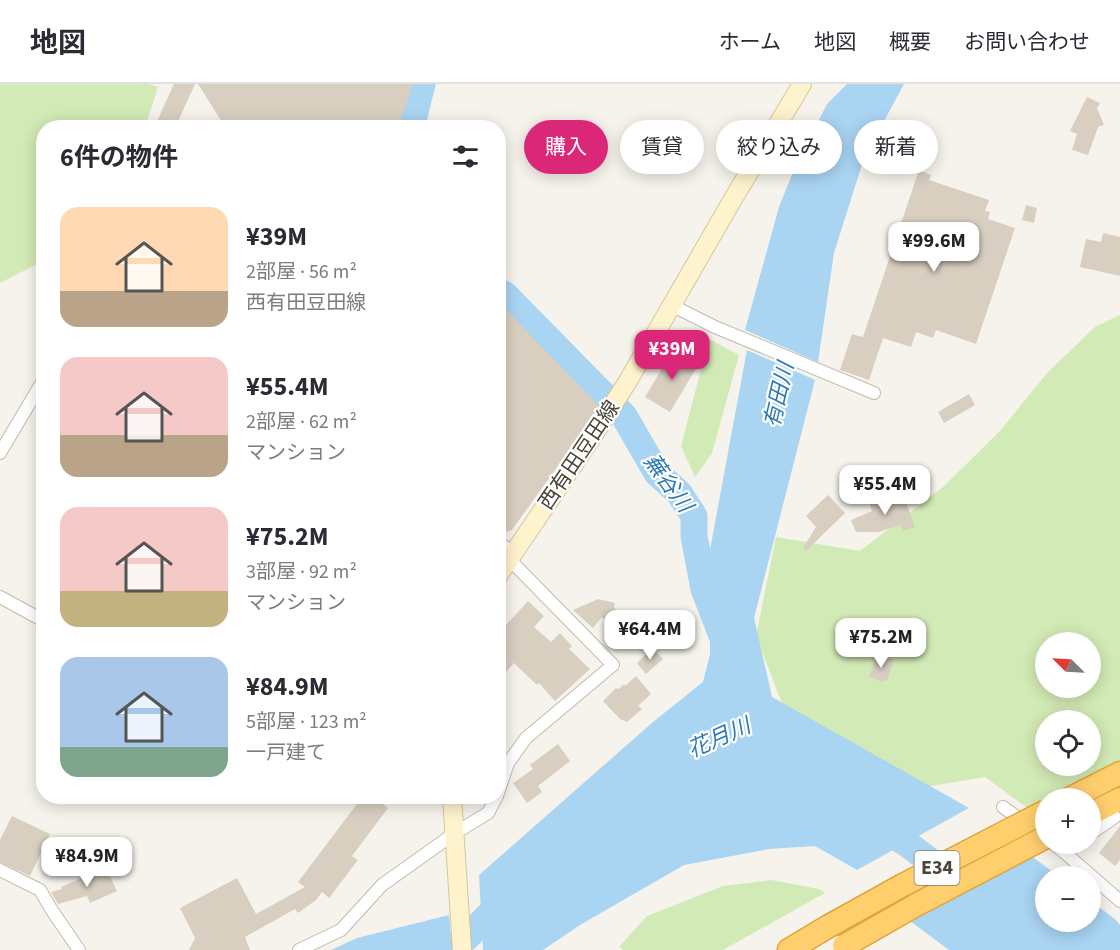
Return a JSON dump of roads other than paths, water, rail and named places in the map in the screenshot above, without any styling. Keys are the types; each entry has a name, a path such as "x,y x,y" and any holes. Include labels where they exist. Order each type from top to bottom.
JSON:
{"highway":[{"path":"1091,788 1120,773"},
{"path":"1101,812 1117,808"},
{"name":"E34","path":"789,950 903,885 1035,817"},
{"name":"E34","path":"840,948 916,904 1035,844"}],"main road":[{"name":"西有田豆田線","path":"506,564 628,381 800,85"},
{"path":"453,804 462,950"}],"street":[{"path":"671,305 715,327 874,393"},
{"path":"0,453 36,392"},
{"path":"506,551 613,665 526,738 506,761"},
{"path":"0,597 36,617"},
{"path":"299,950 341,930 382,885 455,840 488,813 492,804"},
{"path":"1003,807 1035,830"},
{"path":"1101,823 1117,808"},
{"path":"1067,854 1120,901"},
{"path":"0,870 40,890 79,950"}],"water":[{"path":"847,84 904,84 885,120 854,120 854,174 859,174 834,253 818,362 745,330 779,207 792,174 842,174 842,120 819,120 827,104"},
{"name":"有田川","path":"747,350 815,380 754,618 772,697 969,808 857,870 815,846 769,849 684,865 580,925 543,950 483,950 479,875 653,722 703,682 710,654 710,550"},
{"path":"1025,851 1045,866 1035,866 1035,932 1101,932 1101,909 1120,925 1120,950 949,950 902,915"},
{"path":"449,915 452,950 331,950 357,938"}],"waterway":[{"name":"蕪谷川","path":"413,120 422,84"},
{"name":"蕪谷川","path":"506,296 624,416 657,473 679,493 694,516 694,536 704,589 724,641"},
{"name":"花月川","path":"876,824 906,843 978,897"},
{"name":"花月川","path":"449,950 466,938 507,897"}]}
